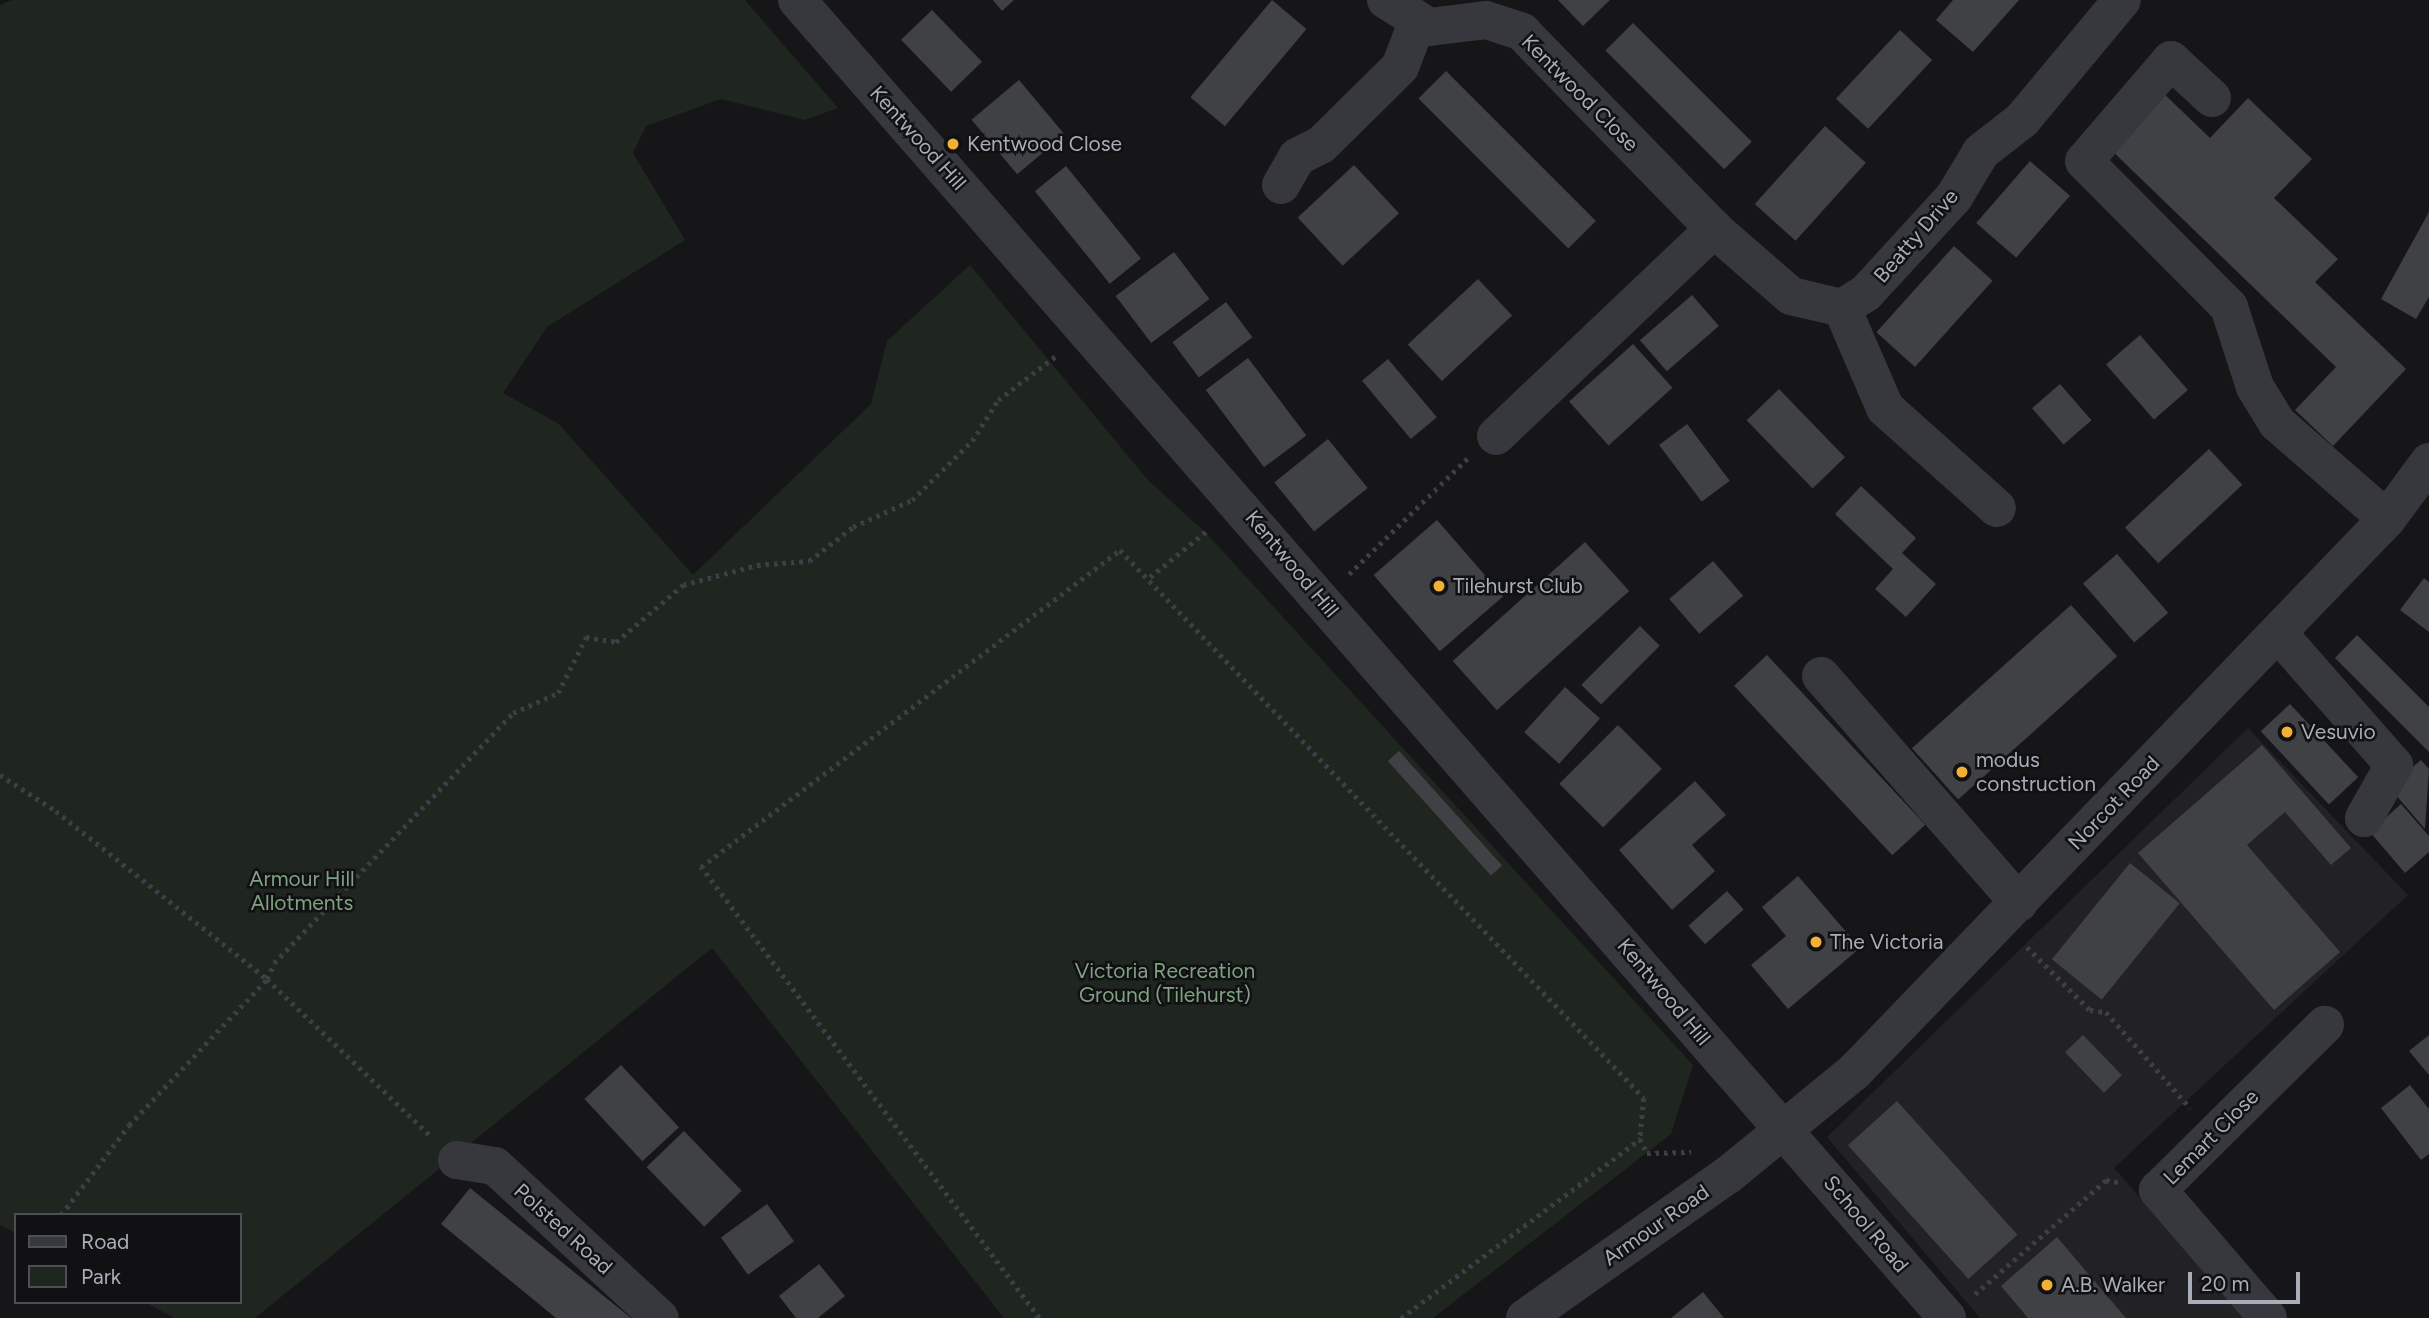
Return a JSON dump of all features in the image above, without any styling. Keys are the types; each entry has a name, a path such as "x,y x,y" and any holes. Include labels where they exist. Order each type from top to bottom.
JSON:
{"street":[{"path":"1281,185 1297,157 1321,145 1400,67 1417,23 1386,0"},
{"name":"Beatty Drive","path":"1842,309 1867,293 1937,216 1981,152 2022,120 2122,0"},
{"name":"Kentwood Hill","path":"810,4 1321,601 1785,1130"},
{"name":"Kentwood Close","path":"1417,23 1486,20 1522,32 1714,229 1791,296 1842,309"},
{"path":"2212,97 2171,60 2084,161 2229,307 2255,387 2277,423 2387,519"},
{"path":"1496,436 1714,229"},
{"path":"1842,309 1885,408 1997,508"},
{"name":"Norcot Road","path":"1785,1130 1854,1072 2010,911 2387,519 2429,462"},
{"path":"2278,633 2394,765 2364,818"},
{"path":"1821,676 2010,911"},
{"name":"Lemart Close","path":"2267,1318 2158,1190 2325,1025"},
{"name":"School Road","path":"1785,1130 1958,1309"},
{"name":"Armour Road","path":"1525,1318 1785,1130"},
{"name":"Polsted Road","path":"457,1160 495,1166 660,1318"}],"path":[{"path":"63,1213 129,1125 267,979 274,964 513,713 558,693 586,637 616,642 682,585 757,565 809,561 853,527 912,500 972,441 998,400 1087,330"},
{"path":"1321,601 1496,436"},
{"path":"1150,577 1206,533"},
{"path":"1039,1318 701,867 1120,550 1150,577 1644,1098 1640,1139 1647,1153 1698,1152"},
{"path":"0,775 56,811 267,979 457,1160"},
{"path":"2010,911 2090,1010 2106,1012 2213,1135"},
{"path":"1401,1318 1640,1139"},
{"path":"1958,1309 2106,1180 2158,1190"}],"shaded area":[{"path":"2248,728 2408,895 2114,1168 2246,1318 1980,1318 1827,1137"}],"green space":[{"path":"12,0 745,0 838,108 805,120 721,99 646,126 633,153 685,240 547,327 503,393 559,424 693,575 871,404 887,341 970,265 1147,479 1206,533 1693,1065 1671,1134 1433,1318 1004,1318 712,948 255,1318 174,1318 149,1304 242,1304 242,1213 14,1213 14,1232 0,1225 0,5"}],"building":[{"path":"993,0 1014,0 1002,11"},
{"path":"1272,0 1306,29 1225,126 1190,97"},
{"path":"1558,0 1610,0 1583,26"},
{"path":"1953,0 2019,0 1973,52 1936,20"},
{"path":"932,10 982,62 951,92 901,40"},
{"path":"1633,23 1752,142 1724,169 1605,51"},
{"path":"1900,30 1932,60 1868,129 1836,99"},
{"path":"1446,71 1596,221 1568,248 1418,99"},
{"path":"1019,80 1065,134 1017,174 972,120"},
{"path":"2160,90 2210,138 2248,98 2312,159 2274,198 2338,259 2315,282 2406,369 2333,446 2295,410 2336,367 2107,146"},
{"path":"1825,126 1866,163 1796,241 1755,204"},
{"path":"2030,161 2070,196 2016,258 1976,223"},
{"path":"1354,165 1399,213 1343,266 1298,218"},
{"path":"1066,166 1141,258 1110,284 1035,191"},
{"path":"2429,212 2429,297 2416,319 2381,299"},
{"path":"1954,246 1993,281 1915,367 1876,332"},
{"path":"1174,252 1210,299 1151,343 1116,296"},
{"path":"1478,279 1512,316 1442,381 1408,344"},
{"path":"1692,295 1719,326 1667,371 1640,340"},
{"path":"1226,302 1252,337 1199,377 1172,342"},
{"path":"2140,335 2188,390 2154,420 2106,365"},
{"path":"1633,344 1672,388 1609,445 1569,402"},
{"path":"1248,358 1306,435 1264,467 1206,390"},
{"path":"1388,359 1437,417 1411,439 1362,381"},
{"path":"2060,384 2091,420 2064,445 2032,408"},
{"path":"1779,389 1845,457 1813,489 1747,420"},
{"path":"1687,424 1730,481 1702,502 1659,445"},
{"path":"1328,439 1368,488 1314,531 1274,482"},
{"path":"2209,449 2242,485 2158,563 2125,527"},
{"path":"1861,486 1916,538 1902,553 1936,584 1906,617 1875,589 1893,569 1835,514"},
{"name":"Tilehurst Club","path":"1437,520 1503,596 1440,651 1374,575"},
{"path":"1585,542 1629,591 1497,710 1453,661"},
{"path":"2117,554 2168,613 2134,642 2083,584"},
{"path":"1713,561 1743,596 1699,634 1669,599"},
{"path":"2424,578 2429,582 2429,632 2400,610"},
{"path":"2071,605 2117,656 1958,799 1912,748"},
{"path":"1640,626 1660,646 1601,704 1581,685"},
{"path":"2357,635 2429,707 2429,752 2335,658"},
{"path":"1767,655 1925,825 1892,855 1734,686"},
{"path":"1565,687 1600,718 1559,764 1524,732"},
{"path":"2290,704 2358,777 2329,804 2261,731"},
{"path":"1618,725 1662,769 1603,828 1559,784"},
{"path":"2262,745 2351,848 2331,865 2285,812 2247,845 2340,952 2274,1010 2138,853"},
{"path":"1399,751 1502,865 1491,875 1388,761"},
{"path":"2421,760 2429,769 2425,829 2389,787"},
{"path":"1695,781 1726,815 1692,845 1715,871 1672,910 1619,850"},
{"path":"2401,804 2429,836 2429,852 2405,873 2370,832"},
{"path":"2130,863 2180,903 2102,1000 2052,959"},
{"name":"The Victoria","path":"1798,876 1860,948 1788,1009 1751,965 1786,936 1762,907"},
{"path":"1727,891 1744,910 1705,944 1688,926"},
{"path":"2083,1035 2122,1075 2104,1093 2065,1052"},
{"path":"2429,1035 2429,1075 2409,1051"},
{"path":"621,1065 679,1127 642,1161 584,1099"},
{"path":"2410,1085 2429,1109 2429,1154 2421,1160 2381,1108"},
{"path":"1897,1101 2017,1235 1968,1279 1848,1145"},
{"path":"684,1131 742,1191 704,1227 647,1167"},
{"path":"470,1188 631,1318 556,1318 441,1224"},
{"path":"767,1204 794,1241 748,1275 721,1238"},
{"path":"2057,1237 2126,1318 2028,1318 2001,1286"},
{"path":"819,1264 845,1296 818,1318 796,1318 779,1296"},
{"path":"1703,1292 1724,1318 1671,1318"}],"place":[{"name":"Kentwood Close","path":"953,144"},
{"name":"Tilehurst Club","path":"1439,586"},
{"name":"Vesuvio","path":"2287,732"},
{"name":"modus construction","path":"1962,772"},
{"name":"The Victoria","path":"1816,942"},
{"name":"A.B. Walker","path":"2047,1285"}],"park label":[{"name":"Armour Hill Allotments","path":"302,891"},
{"name":"Victoria Recreation Ground (Tilehurst)","path":"1165,983"}]}
